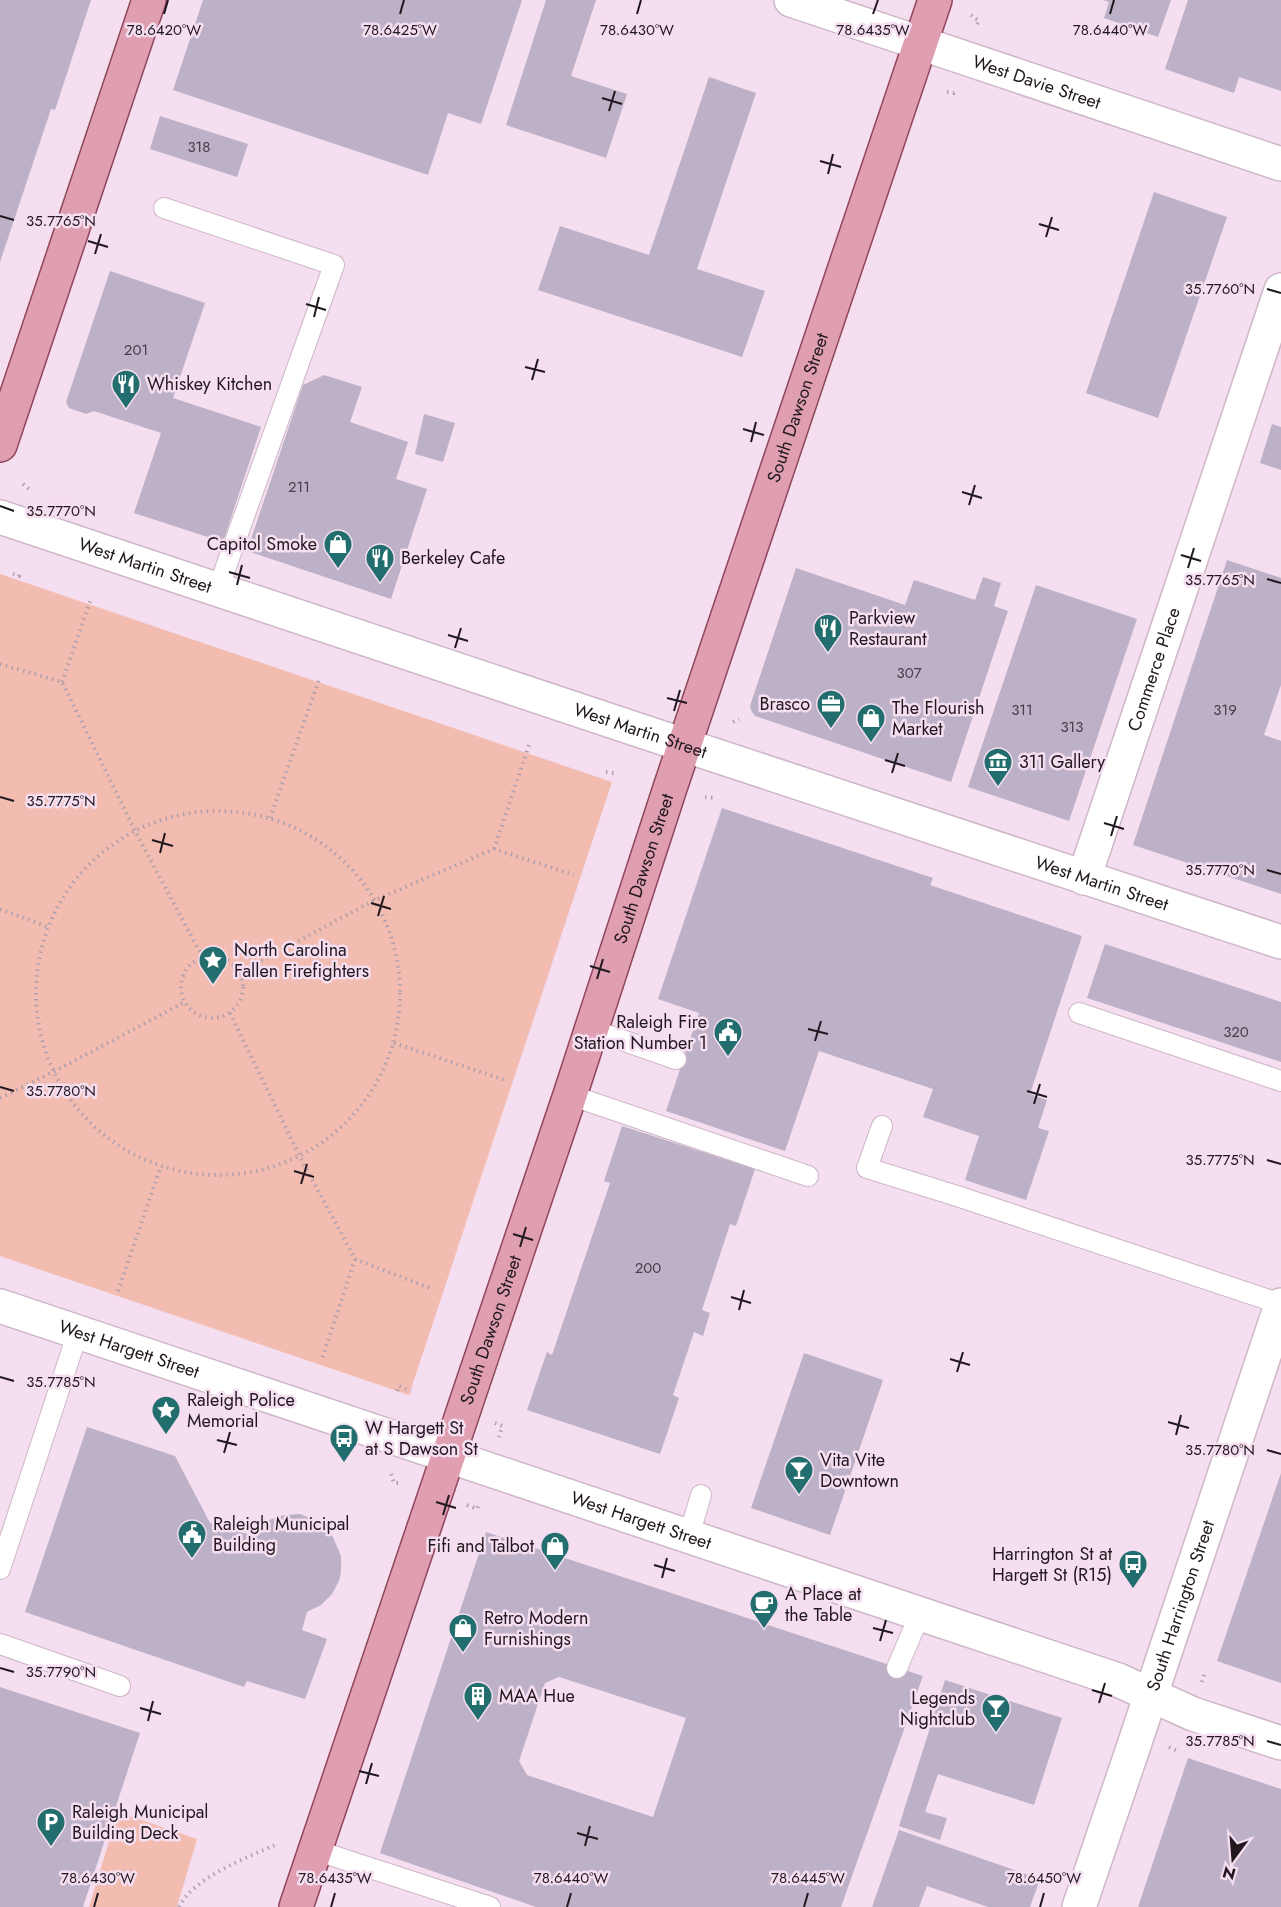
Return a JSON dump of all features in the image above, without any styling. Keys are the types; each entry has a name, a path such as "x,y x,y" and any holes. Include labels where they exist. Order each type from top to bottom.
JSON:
{"main road":[{"path":"0,445 148,0"},
{"name":"South Dawson Street","path":"296,1907 570,1095 590,1029 934,0"}],"street":[{"name":"West Davie Street","path":"791,0 1281,164"},
{"name":"Commerce Place","path":"1084,878 1281,290"},
{"name":"West Martin Street","path":"0,517 1281,942"},
{"name":"South Harrington Street","path":"1079,1907 1281,1305"},
{"name":"West Hargett Street","path":"0,1306 1118,1680 1193,1714 1281,1743"}],"lane":[{"path":"164,208 334,266 218,589"},
{"path":"1079,1013 1281,1081"},
{"path":"590,1029 676,1059"},
{"path":"570,1095 808,1176"},
{"path":"882,1126 867,1168 1281,1305"},
{"path":"0,1569 78,1332"},
{"path":"689,1536 701,1495"},
{"path":"897,1668 920,1614"},
{"path":"0,1644 120,1686"},
{"path":"315,1850 490,1907"}],"path":[{"path":"971,15 978,21"},
{"path":"947,92 954,93"},
{"path":"13,574 19,576 20,571"},
{"path":"91,599 62,682 135,831 202,958"},
{"path":"0,664 62,682"},
{"path":"270,818 320,677"},
{"path":"733,722 739,719"},
{"path":"494,849 529,745"},
{"path":"606,772 614,773"},
{"path":"705,798 716,798"},
{"path":"227,811 270,818 311,837 352,870 375,900 395,947 400,974 398,1026 394,1043 379,1081 344,1126 300,1157 260,1171 202,1175 161,1166 125,1150 96,1129 78,1110 53,1072 40,1033 36,986 42,944 65,894 93,860 135,831 172,817 227,811"},
{"path":"240,972 375,900 494,849 574,875"},
{"path":"0,909 48,927"},
{"path":"202,958 224,958 240,972 244,990 242,999 230,1013 220,1017 200,1016 185,1002 182,981 186,971 202,958"},
{"path":"0,1098 185,1002"},
{"path":"230,1013 300,1157 355,1259 432,1289"},
{"path":"394,1043 505,1080"},
{"path":"118,1291 161,1166"},
{"path":"322,1359 355,1259"},
{"path":"88,1383 99,1386"},
{"path":"397,1391 399,1386 411,1391"},
{"path":"391,1474 394,1483 402,1484"},
{"path":"467,1505 477,1509 479,1503"},
{"path":"1197,1675 1205,1672"},
{"path":"1168,1747 1180,1752"},
{"path":"179,1907 190,1892 213,1876 275,1845"}],"shaded area":[{"path":"0,574 612,782 409,1395 0,1256"},
{"path":"118,1812 197,1839 177,1907 89,1907"}],"building":[{"path":"0,0 91,0 55,110 51,109 0,262"},
{"path":"203,0 522,0 481,124 448,113 428,175 173,90"},
{"path":"546,0 596,0 571,76 627,94 606,158 506,125"},
{"path":"1103,0 1171,0 1158,37 1104,18 1109,2"},
{"path":"1188,0 1281,0 1281,91 1239,77 1234,93 1165,69"},
{"path":"709,77 756,93 697,269 765,291 742,357 538,290 560,226 649,255"},
{"path":"160,116 248,144 237,177 150,149"},
{"path":"1154,192 1227,217 1158,418 1086,393"},
{"path":"110,271 205,303 173,398 261,427 223,542 134,513 161,433 94,411 86,414 69,408 66,402"},
{"path":"324,375 362,387 350,422 408,442 396,479 427,489 391,599 247,551 303,385"},
{"path":"424,414 455,423 443,462 415,454"},
{"path":"1272,424 1281,427 1281,470 1260,463"},
{"path":"1227,560 1281,578 1281,685 1264,735 1281,741 1281,894 1133,845"},
{"path":"796,568 905,605 914,580 975,600 983,577 1001,583 994,606 1008,611 951,782 755,716 752,712 750,706"},
{"path":"1036,585 1137,619 1069,821 968,787"},
{"path":"722,808 933,878 930,885 1082,936 1030,1094 1047,1100 1038,1128 1049,1131 1026,1200 965,1180 979,1136 923,1117 933,1089 819,1051 785,1151 666,1111 699,1013 658,999"},
{"path":"1105,944 1281,1002 1281,1062 1087,998"},
{"path":"622,1126 755,1169 736,1226 730,1224 702,1310 710,1313 703,1336 694,1332 673,1395 679,1398 660,1454 527,1410 547,1352 552,1355 610,1183 604,1181"},
{"path":"804,1353 883,1380 830,1535 751,1508"},
{"name":"Raleigh Municipal Building","path":"87,1427 175,1456 210,1523 251,1535 269,1520 284,1515 300,1514 321,1523 332,1535 341,1556 341,1572 332,1594 321,1605 307,1612 302,1630 327,1639 305,1699 247,1681 244,1687 25,1612"},
{"path":"1281,1473 1281,1683 1217,1661"},
{"name":"MAA Hue","path":"486,1532 923,1676 841,1907 536,1907 380,1853","holes":["559,1677 686,1718 653,1817 527,1775 519,1761 545,1683"]},
{"path":"945,1680 1062,1718 1034,1805 938,1774 925,1812 947,1818 940,1840 899,1826"},
{"name":"Raleigh Municipal Building Deck","path":"0,1687 140,1733 83,1907 0,1907"},
{"path":"1188,1758 1281,1789 1281,1907 1138,1907"},
{"path":"899,1830 1040,1879 1030,1907 988,1907 927,1886 919,1907 872,1907"}],"place":[{"name":"Whiskey Kitchen","path":"126,410"},
{"name":"Capitol Smoke","path":"338,570"},
{"name":"Berkeley Cafe","path":"380,584"},
{"name":"Parkview Restaurant","path":"828,654"},
{"name":"Brasco","path":"831,730"},
{"name":"The Flourish Market","path":"871,744"},
{"name":"311 Gallery","path":"998,788"},
{"name":"North Carolina Fallen Firefighters","path":"213,986"},
{"name":"Raleigh Fire Station Number 1","path":"728,1058"},
{"name":"Raleigh Police Memorial","path":"166,1436"},
{"name":"W Hargett St at S Dawson St","path":"344,1464"},
{"name":"Vita Vite Downtown","path":"799,1496"},
{"name":"Raleigh Municipal Building","path":"192,1560"},
{"name":"Fifi and Talbot","path":"555,1572"},
{"name":"Harrington St at Hargett St (R15)","path":"1133,1590"},
{"name":"A Place at the Table","path":"764,1630"},
{"name":"Retro Modern Furnishings","path":"463,1654"},
{"name":"MAA Hue","path":"478,1722"},
{"name":"Legends Nightclub","path":"996,1734"},
{"name":"Raleigh Municipal Building Deck","path":"51,1848"}]}
